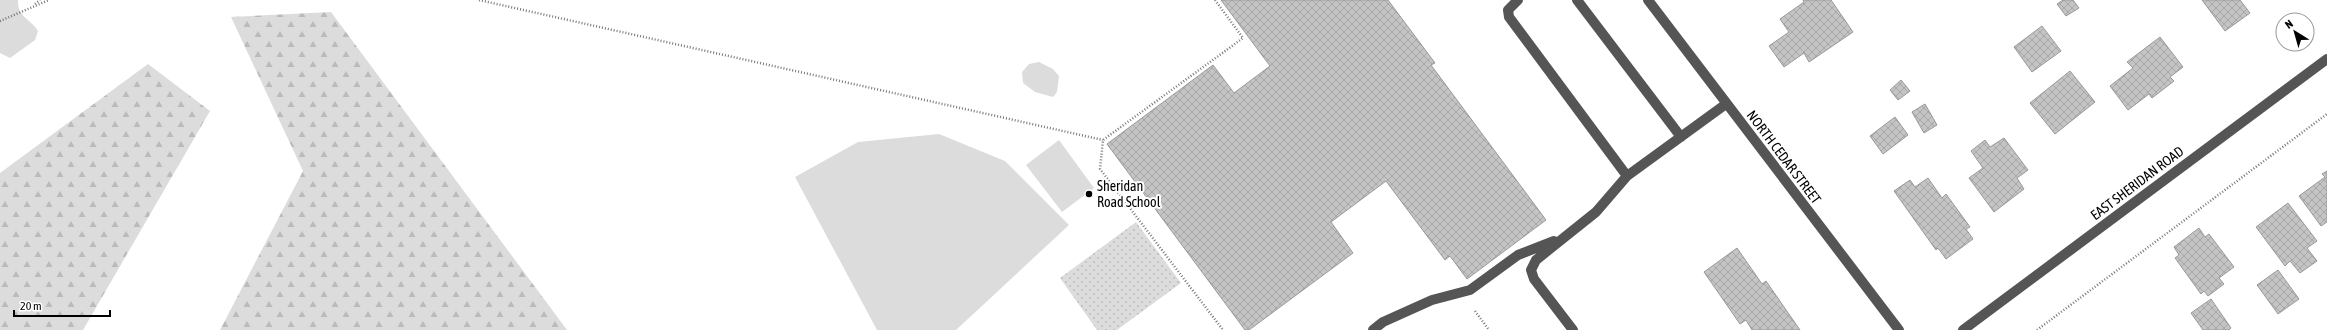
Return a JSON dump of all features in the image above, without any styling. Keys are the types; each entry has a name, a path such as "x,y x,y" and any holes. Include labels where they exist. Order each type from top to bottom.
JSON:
{"street":[{"path":"1518,0 1508,10 1509,17 1627,176"},
{"path":"1577,0 1681,138"},
{"name":"NORTH CEDAR STREET","path":"1648,0 1899,330"},
{"name":"EAST SHERIDAN ROAD","path":"1963,330 2327,59"},
{"path":"1573,330 1534,279 1531,270 1536,260 1560,239 1596,212 1627,176 1726,104"},
{"path":"1373,330 1383,322 1432,300 1470,290 1518,255 1560,239"}],"path":[{"path":"33,6 40,0"},
{"path":"0,21 49,0"},
{"path":"479,0 1103,140"},
{"path":"1215,0 1243,38 1103,140 1100,169 1223,330"},
{"path":"2037,330 2327,114"}],"green space":[{"path":"0,0 18,0 18,6 22,14 38,31 35,40 10,58 0,53"},
{"path":"331,12 567,330 220,330 303,171 231,17"},
{"path":"1039,62 1053,69 1059,76 1057,92 1053,97 1035,92 1023,83 1022,72 1029,64"},
{"path":"148,64 210,111 83,330 0,330 0,173"},
{"path":"939,134 1005,161 1069,225 956,330 877,330 795,177 858,142"},
{"path":"1059,140 1094,188 1062,212 1026,165"},
{"path":"1136,222 1181,283 1117,330 1097,330 1060,278"}],"building":[{"path":"1221,0 1388,0 1435,63 1431,65 1546,220 1467,279 1450,256 1445,260 1386,181 1331,222 1353,253 1249,330 1245,330 1107,144 1213,65 1234,93 1270,66"},
{"path":"1803,0 1831,0 1853,32 1809,62 1804,53 1784,67 1769,46 1789,32 1780,19 1804,2"},
{"path":"2063,0 2073,0 2079,8 2066,16 2057,4"},
{"path":"2202,0 2240,0 2250,13 2225,31"},
{"path":"2042,26 2061,51 2032,72 2014,47"},
{"path":"2160,37 2183,67 2170,77 2174,81 2152,98 2149,94 2128,110 2110,86 2133,68 2127,62"},
{"path":"2070,71 2095,102 2055,134 2030,103"},
{"path":"1901,80 1910,91 1898,100 1890,90"},
{"path":"1925,104 1937,125 1924,133 1912,112"},
{"path":"1895,117 1908,135 1883,154 1870,136"},
{"path":"2004,138 2028,170 2017,178 2024,189 1994,212 1969,178 1983,168 1971,151 1985,140 1990,147"},
{"path":"2327,171 2327,222 2321,226 2299,196 2325,177 2322,174"},
{"path":"1928,178 1942,198 1946,194 1970,227 1966,229 1973,239 1946,259 1938,248 1936,250 1894,191 1910,180 1915,187"},
{"path":"2288,203 2317,241 2307,248 2317,261 2300,273 2290,261 2285,266 2256,227"},
{"path":"2199,228 2205,237 2209,234 2234,267 2219,278 2224,284 2208,296 2204,291 2201,294 2175,258 2179,255 2174,247"},
{"path":"1737,248 1762,284 1766,281 1800,330 1752,330 1746,320 1740,324 1704,272"},
{"path":"2278,270 2299,299 2278,314 2257,285"},
{"path":"2211,299 2231,328 2229,330 2203,330 2191,313"}],"place":[{"name":"Sheridan Road School","path":"1089,194"}]}
